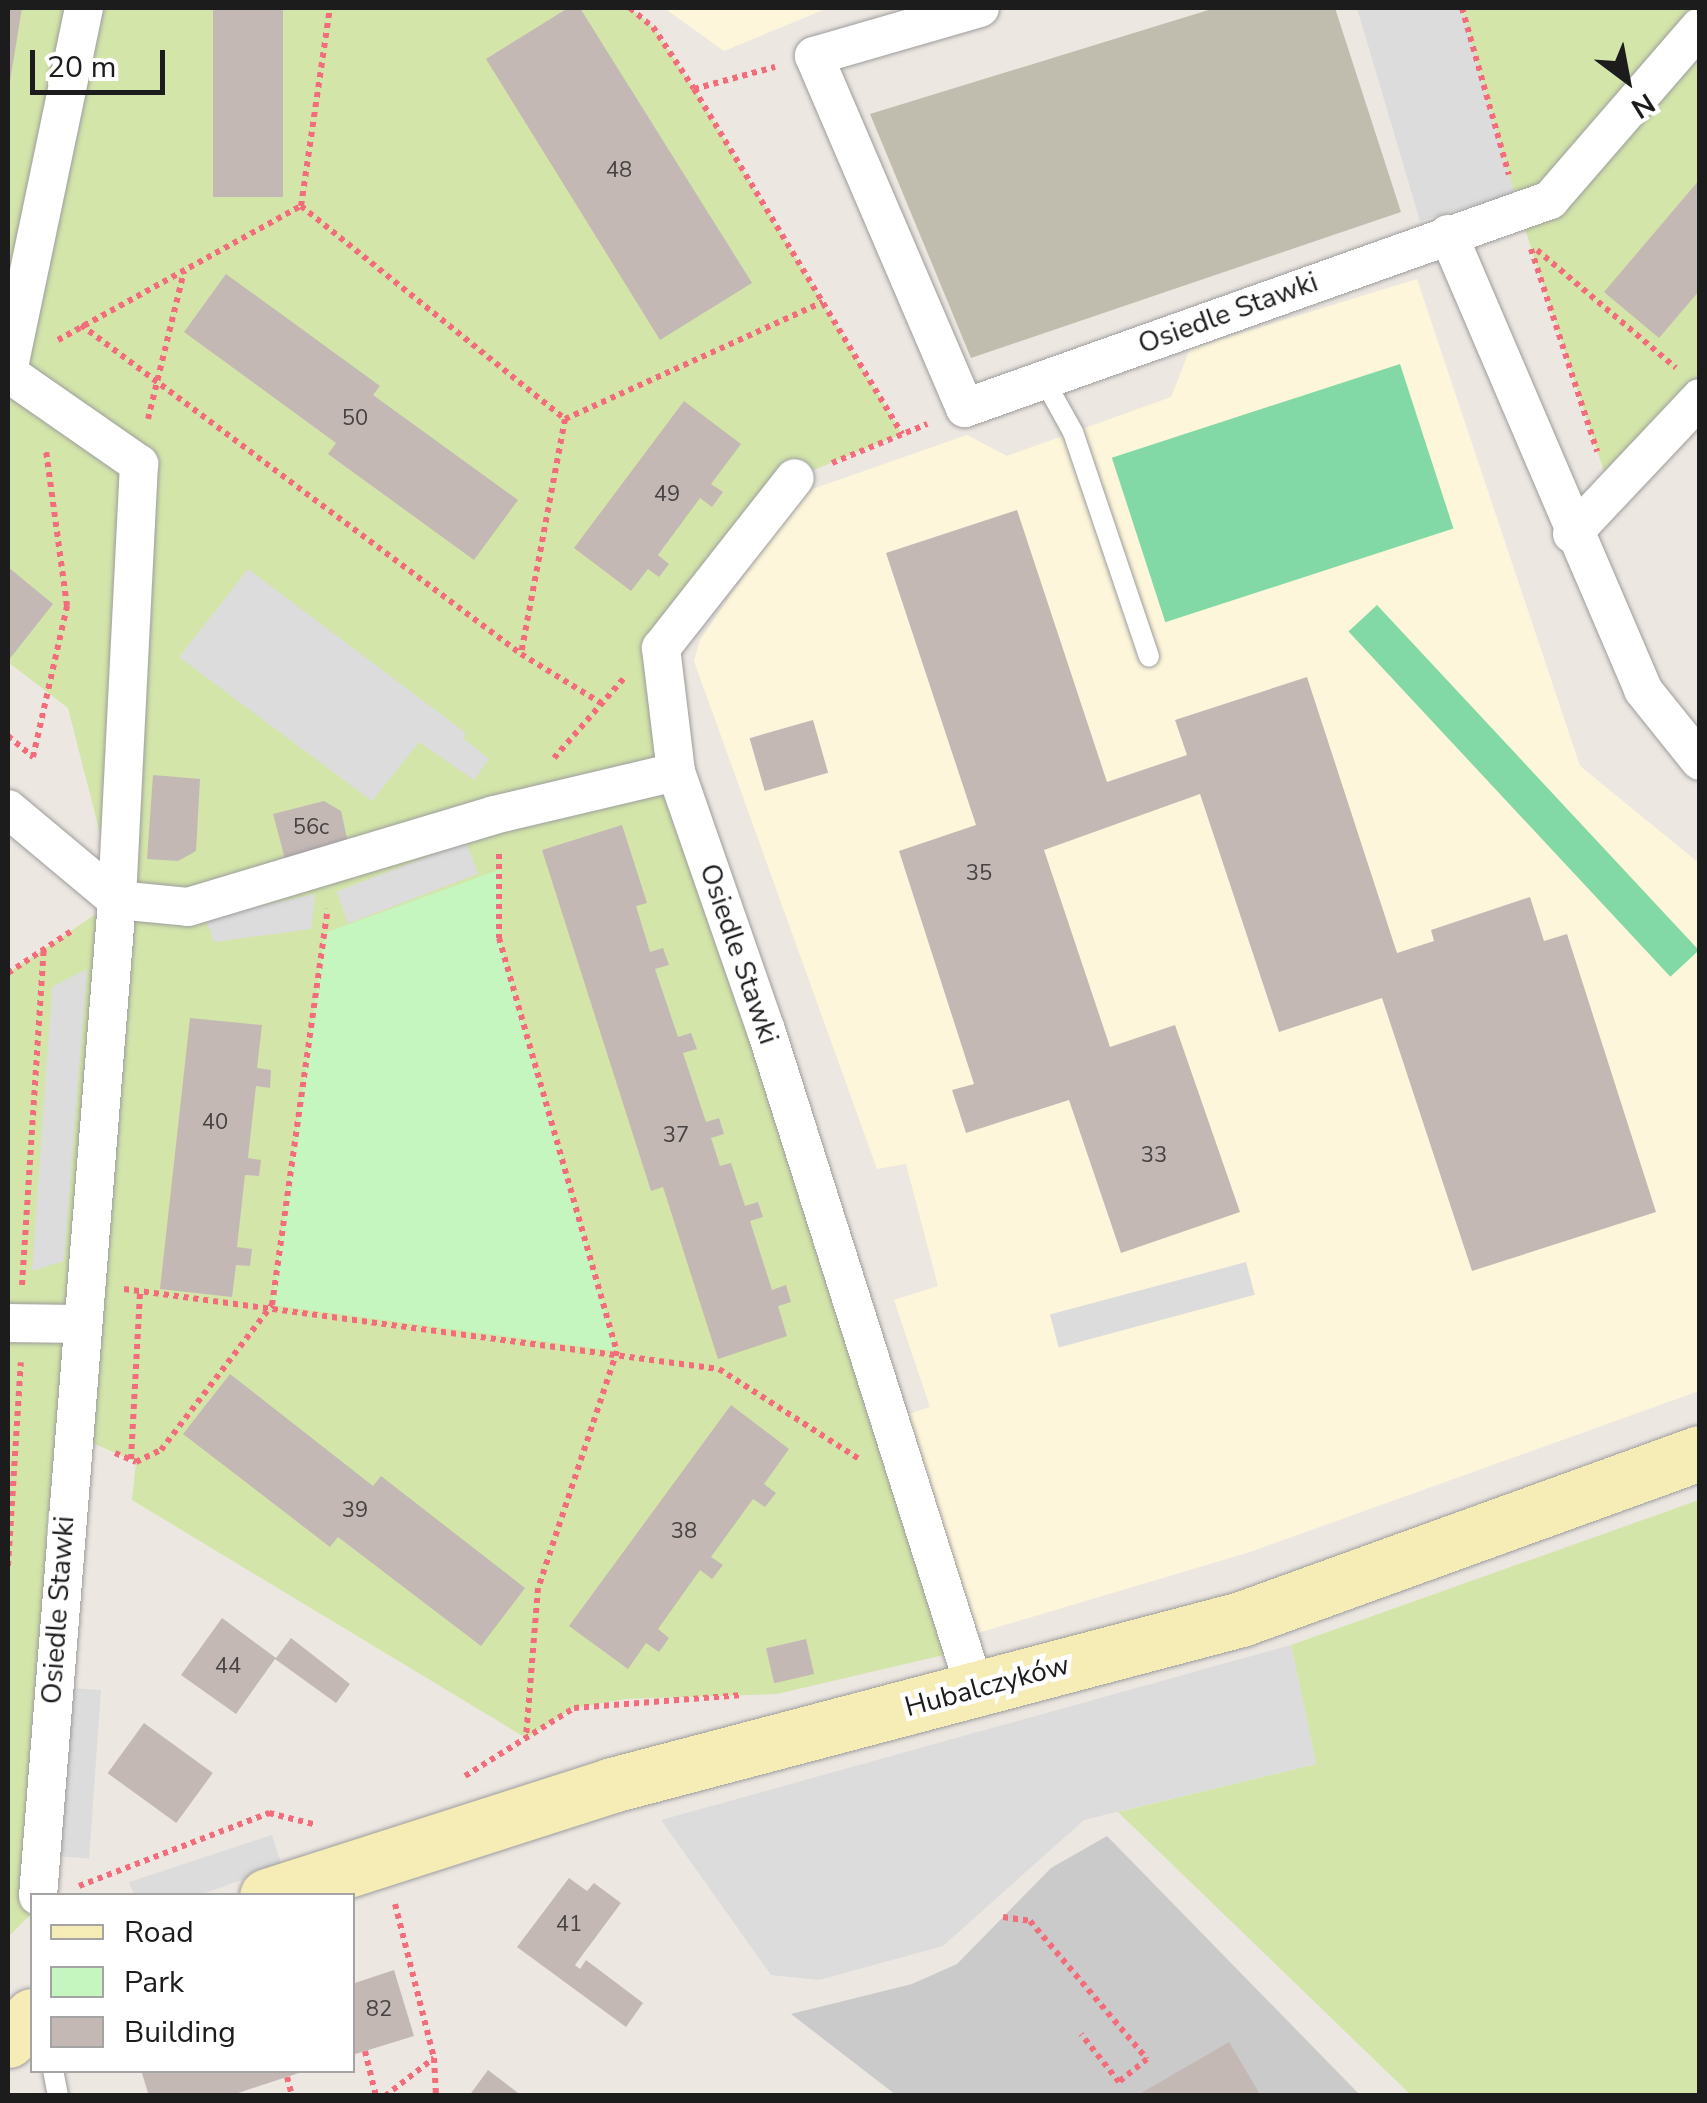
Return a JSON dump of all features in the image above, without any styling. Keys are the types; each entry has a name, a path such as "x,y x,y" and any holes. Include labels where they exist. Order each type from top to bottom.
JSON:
{"street":[{"path":"84,8 8,372 139,464"},
{"path":"965,408 814,56 980,8"},
{"name":"Osiedle Stawki","path":"965,408 1550,200 1700,27"},
{"path":"1448,234 1572,534 1643,690 1700,761"},
{"path":"1572,534 1611,493 1692,387"},
{"name":"Osiedle Stawki","path":"38,1893 78,1324 117,900 139,464"},
{"path":"662,648 794,478"},
{"name":"Osiedle Stawki","path":"662,648 676,772 975,1689"},
{"path":"8,809 117,900 188,907 333,868 494,815 676,772"},
{"path":"15,1323 78,1324"},
{"name":"Hubalczyków","path":"276,1893 612,1785 1241,1619 1700,1453"},
{"path":"8,2040 30,2018"}],"lane":[{"path":"1044,380 1074,432 1148,657"}],"path":[{"path":"301,206 330,8"},
{"path":"630,8 653,28 694,89 902,434"},
{"path":"1462,8 1519,211"},
{"path":"694,89 814,56"},
{"path":"8,372 81,325 301,206"},
{"path":"301,206 565,419"},
{"path":"1611,493 1529,242 1692,387"},
{"path":"139,464 185,269"},
{"path":"565,419 823,302"},
{"path":"81,325 521,654 602,703"},
{"path":"8,736 33,757 67,606 39,394"},
{"path":"794,478 965,408"},
{"path":"521,654 565,419"},
{"path":"549,762 635,666 662,648"},
{"path":"494,815 499,938 617,1350 538,1588 526,1738"},
{"path":"71,1434 131,1460 161,1450 272,1305 333,868"},
{"path":"8,974 117,900"},
{"path":"8,1566 15,1323 44,949"},
{"path":"83,1285 617,1350 719,1369 915,1496"},
{"path":"131,1460 140,1290"},
{"path":"457,1781 574,1708 626,1699 758,1695"},
{"path":"68,1893 198,1835 269,1813 322,1826 336,1823"},
{"path":"390,1884 434,2058 436,2096"},
{"path":"1003,1917 1030,1921 1147,2059 1118,2082 1081,2034"},
{"path":"365,2051 376,2096"},
{"path":"385,2096 434,2058"},
{"path":"286,2077 292,2096"}],"shaded area":[{"path":"664,8 828,8 724,51"},
{"path":"1215,8 1335,8 1401,212 971,358 870,114"},
{"path":"1357,8 1462,8 1514,193 1420,221"},
{"path":"1417,279 1580,766 1699,863 1699,1391 1250,1552 978,1633 905,1415 930,1407 894,1300 938,1286 906,1164 877,1169 694,661 700,640 801,493 967,435 1007,456 1171,397 1190,349"},
{"path":"248,569 466,733 463,738 489,759 474,780 419,742 372,801 179,657"},
{"path":"466,842 478,874 348,924 336,892"},
{"path":"315,894 311,929 214,942 205,918"},
{"path":"87,969 64,1261 32,1271 52,987"},
{"path":"1246,1262 1255,1295 1059,1347 1050,1315"},
{"path":"1291,1645 1316,1764 1084,1820 943,1946 819,1980 771,1975 661,1820"},
{"path":"72,1688 101,1690 89,1859 60,1857"},
{"path":"272,1835 282,1866 205,1893 133,1893 129,1882"},
{"path":"1107,1836 1360,2095 896,2095 791,2014 912,1984 957,1964 1051,1868"}],"green space":[{"path":"8,8 630,8 653,27 902,434 794,478 661,648 676,772 965,1650 777,1694 626,1699 574,1708 526,1738 132,1500 136,1462 72,1434 34,1893 30,1893 30,1915 8,1937 8,973 117,900 68,708 8,662"},
{"path":"1462,8 1699,8 1699,398 1611,493 1519,211"},
{"path":"1400,364 1453,529 1165,622 1112,458"},
{"path":"1377,605 1699,950 1670,977 1348,632"},
{"path":"501,869 499,938 617,1351 272,1305 325,933"},
{"path":"1699,1500 1699,2095 1411,2095 1118,1812 1316,1764 1291,1645"}],"building":[{"path":"8,8 22,8 10,81 8,81"},
{"path":"213,8 283,8 283,197 213,197"},
{"path":"568,8 580,8 752,283 660,340 486,59"},
{"path":"1700,179 1700,290 1659,338 1604,292"},
{"path":"226,274 380,386 373,395 518,500 474,560 328,454 336,443 184,332"},
{"path":"684,401 741,444 711,484 723,492 712,507 700,498 658,555 669,564 659,577 648,569 631,591 574,548"},
{"path":"1017,510 1107,782 1187,755 1175,720 1307,677 1397,953 1434,941 1431,930 1530,897 1544,941 1567,934 1656,1212 1472,1271 1382,998 1279,1032 1200,794 1044,850 1110,1047 1175,1025 1240,1212 1121,1253 1069,1100 966,1133 952,1090 974,1084 899,851 976,825 886,553"},
{"path":"8,567 53,604 8,661"},
{"path":"813,720 828,773 765,791 750,738"},
{"path":"153,775 200,779 196,851 178,861 147,859"},
{"path":"324,801 341,811 348,843 285,859 273,814"},
{"path":"622,825 647,903 636,906 650,952 663,948 669,965 655,969 678,1037 691,1033 697,1049 683,1053 706,1122 719,1118 724,1134 711,1138 720,1166 731,1163 745,1206 758,1202 763,1217 750,1221 772,1290 786,1285 791,1302 778,1306 787,1336 718,1359 663,1187 651,1191 542,850"},
{"path":"190,1018 262,1025 257,1068 271,1070 270,1088 256,1086 248,1158 261,1160 259,1176 245,1175 237,1247 252,1249 250,1266 236,1265 232,1297 160,1289"},
{"path":"230,1374 373,1486 381,1476 525,1588 481,1646 338,1537 330,1547 183,1434"},
{"path":"731,1405 789,1449 764,1484 776,1493 765,1507 753,1499 711,1557 723,1565 712,1579 700,1570 658,1629 669,1638 659,1652 646,1643 628,1669 569,1626"},
{"path":"222,1618 276,1658 291,1638 350,1684 336,1703 275,1659 236,1714 181,1675"},
{"path":"806,1639 814,1674 774,1683 766,1648"},
{"path":"144,1723 213,1773 176,1823 108,1773"},
{"path":"569,1878 587,1891 594,1883 621,1903 575,1965 580,1969 586,1960 643,2003 626,2027 517,1947"},
{"path":"394,1970 414,2036 355,2054 355,1983"},
{"path":"1229,2042 1261,2096 1136,2096"},
{"path":"488,2070 522,2096 469,2096"},
{"path":"142,2073 299,2073 229,2096 149,2096"}]}
